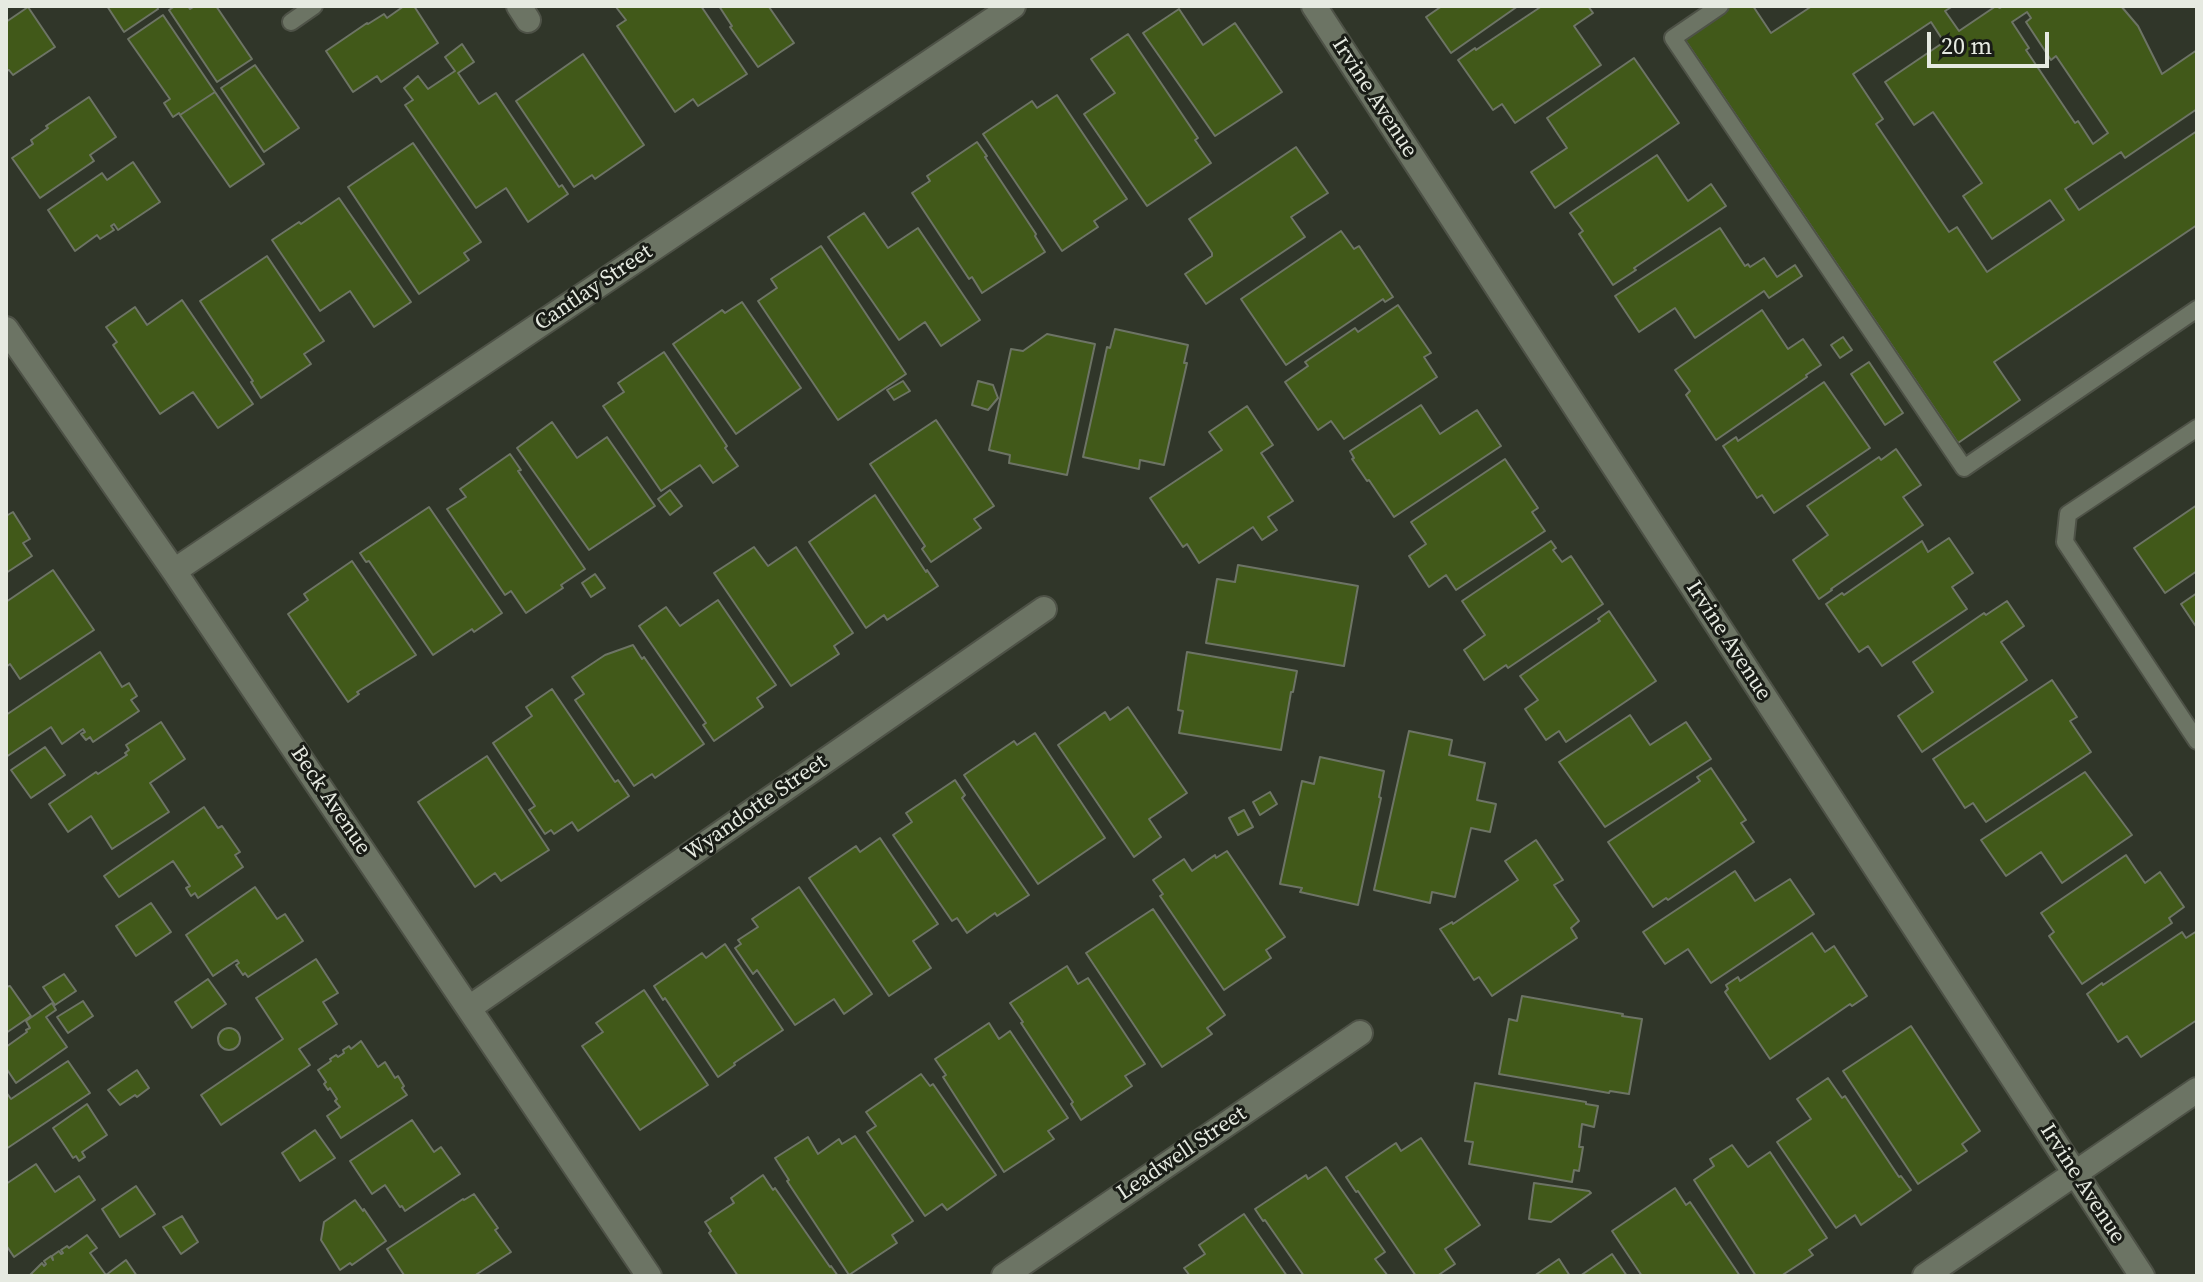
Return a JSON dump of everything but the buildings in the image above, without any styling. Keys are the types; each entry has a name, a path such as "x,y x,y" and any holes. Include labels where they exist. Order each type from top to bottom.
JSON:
{"street":[{"name":"Cantlay Street","path":"174,571 1013,6"},
{"name":"Irvine Avenue","path":"1314,6 2142,1276"},
{"name":"Beck Avenue","path":"6,329 174,571 649,1276"},
{"name":"Wyandotte Street","path":"469,1008 1044,609"},
{"name":"Leadwell Street","path":"1004,1276 1360,1033"},
{"path":"1925,1276 2197,1090"}],"lane":[{"path":"291,22 314,6"},
{"path":"1720,6 1673,38 1964,468 2197,309"},
{"path":"2197,428 2068,514 2065,542 2197,741"}]}
